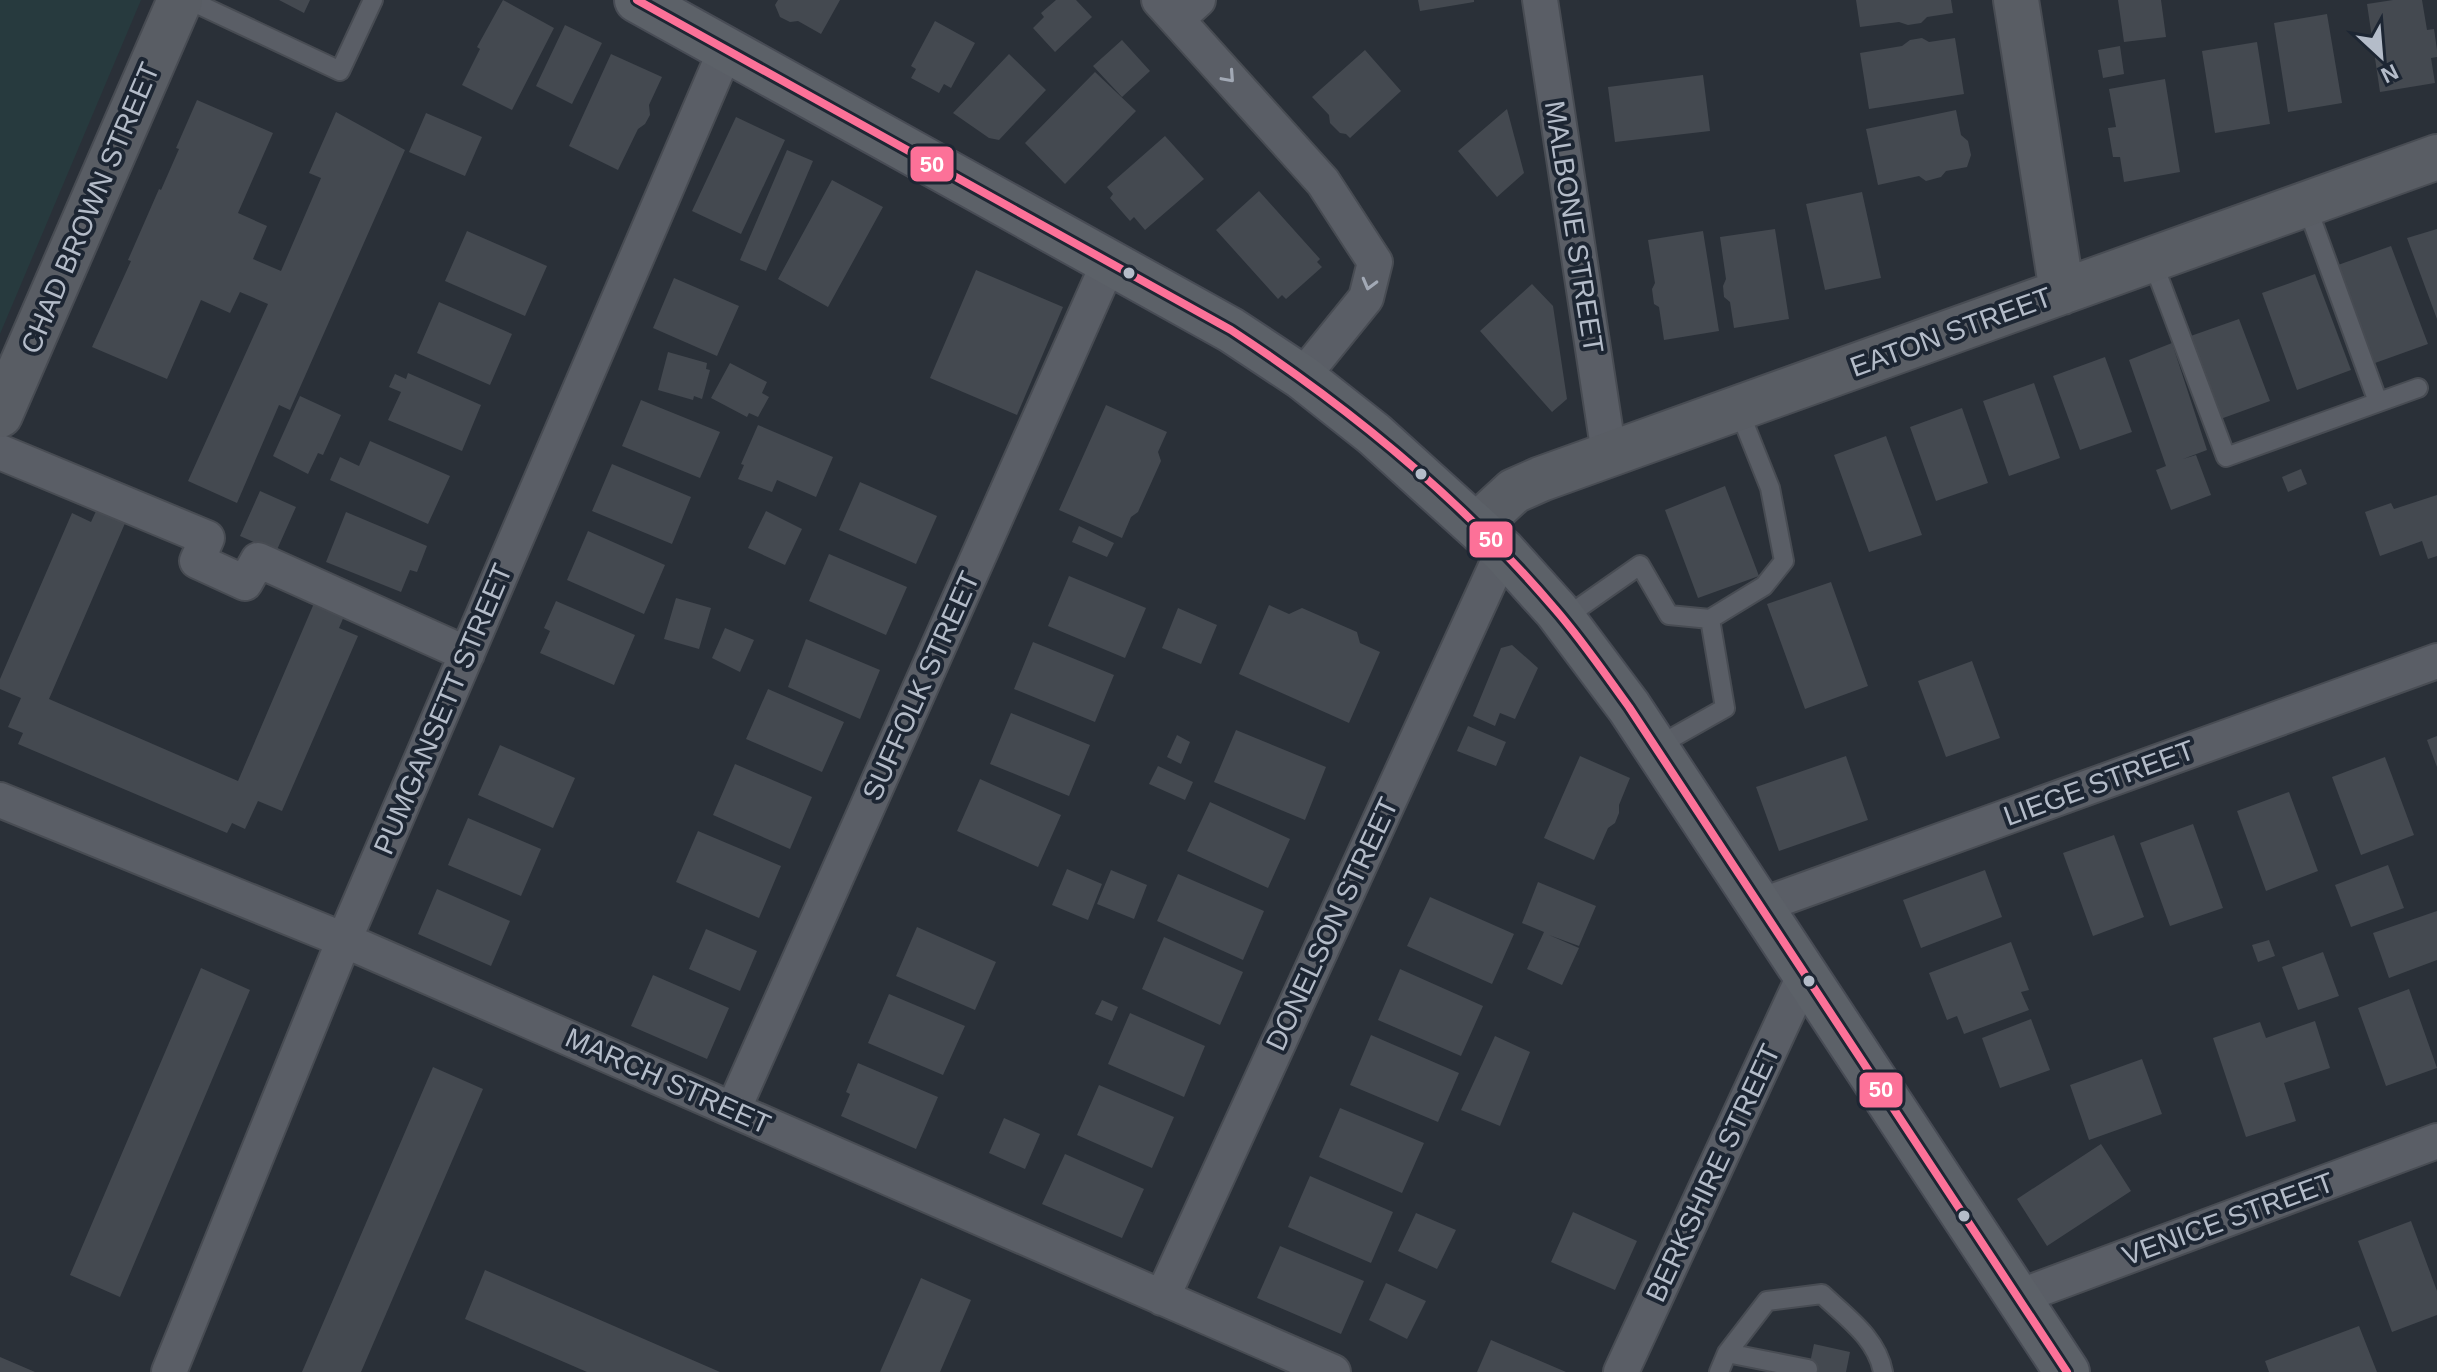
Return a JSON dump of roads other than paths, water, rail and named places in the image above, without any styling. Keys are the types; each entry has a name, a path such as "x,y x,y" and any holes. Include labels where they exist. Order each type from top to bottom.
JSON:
{"main road":[{"path":"637,0 1231,330 1302,377 1374,434 1490,539 1563,619 1612,681 2067,1372"}],"street":[{"name":"CHAD BROWN STREET","path":"0,415 180,0"},
{"name":"MALBONE STREET","path":"1540,0 1609,454"},
{"path":"2016,0 2062,292"},
{"path":"1178,6 1323,182 1375,262 1366,298 1302,377"},
{"name":"PUMGANSETT STREET","path":"169,1372 344,940 726,49"},
{"name":"EATON STREET","path":"1490,539 1514,491 1609,454 2437,157"},
{"name":"SUFFOLK STREET","path":"733,1110 1109,262"},
{"path":"0,452 207,538 197,561 245,583 258,560 467,654"},
{"name":"DONELSON STREET","path":"1162,1298 1490,539"},
{"name":"LIEGE STREET","path":"1760,906 2437,661"},
{"name":"MARCH STREET","path":"0,800 344,940 1333,1372"},
{"name":"BERKSHIRE STREET","path":"1621,1372 1805,974"},
{"name":"VENICE STREET","path":"2018,1297 2437,1141"}],"lane":[{"path":"189,0 340,71 373,0"},
{"path":"2306,204 2378,402"},
{"path":"2152,260 2226,457 2418,388"},
{"path":"1563,619 1640,565 1669,615 1710,619 1764,586 1784,561 1770,488 1738,408"},
{"path":"1656,747 1725,708 1710,619"},
{"path":"1719,1372 1727,1353 1767,1301 1822,1294 1868,1338 1881,1359 1883,1372"},
{"path":"1727,1353 1808,1369"}]}
